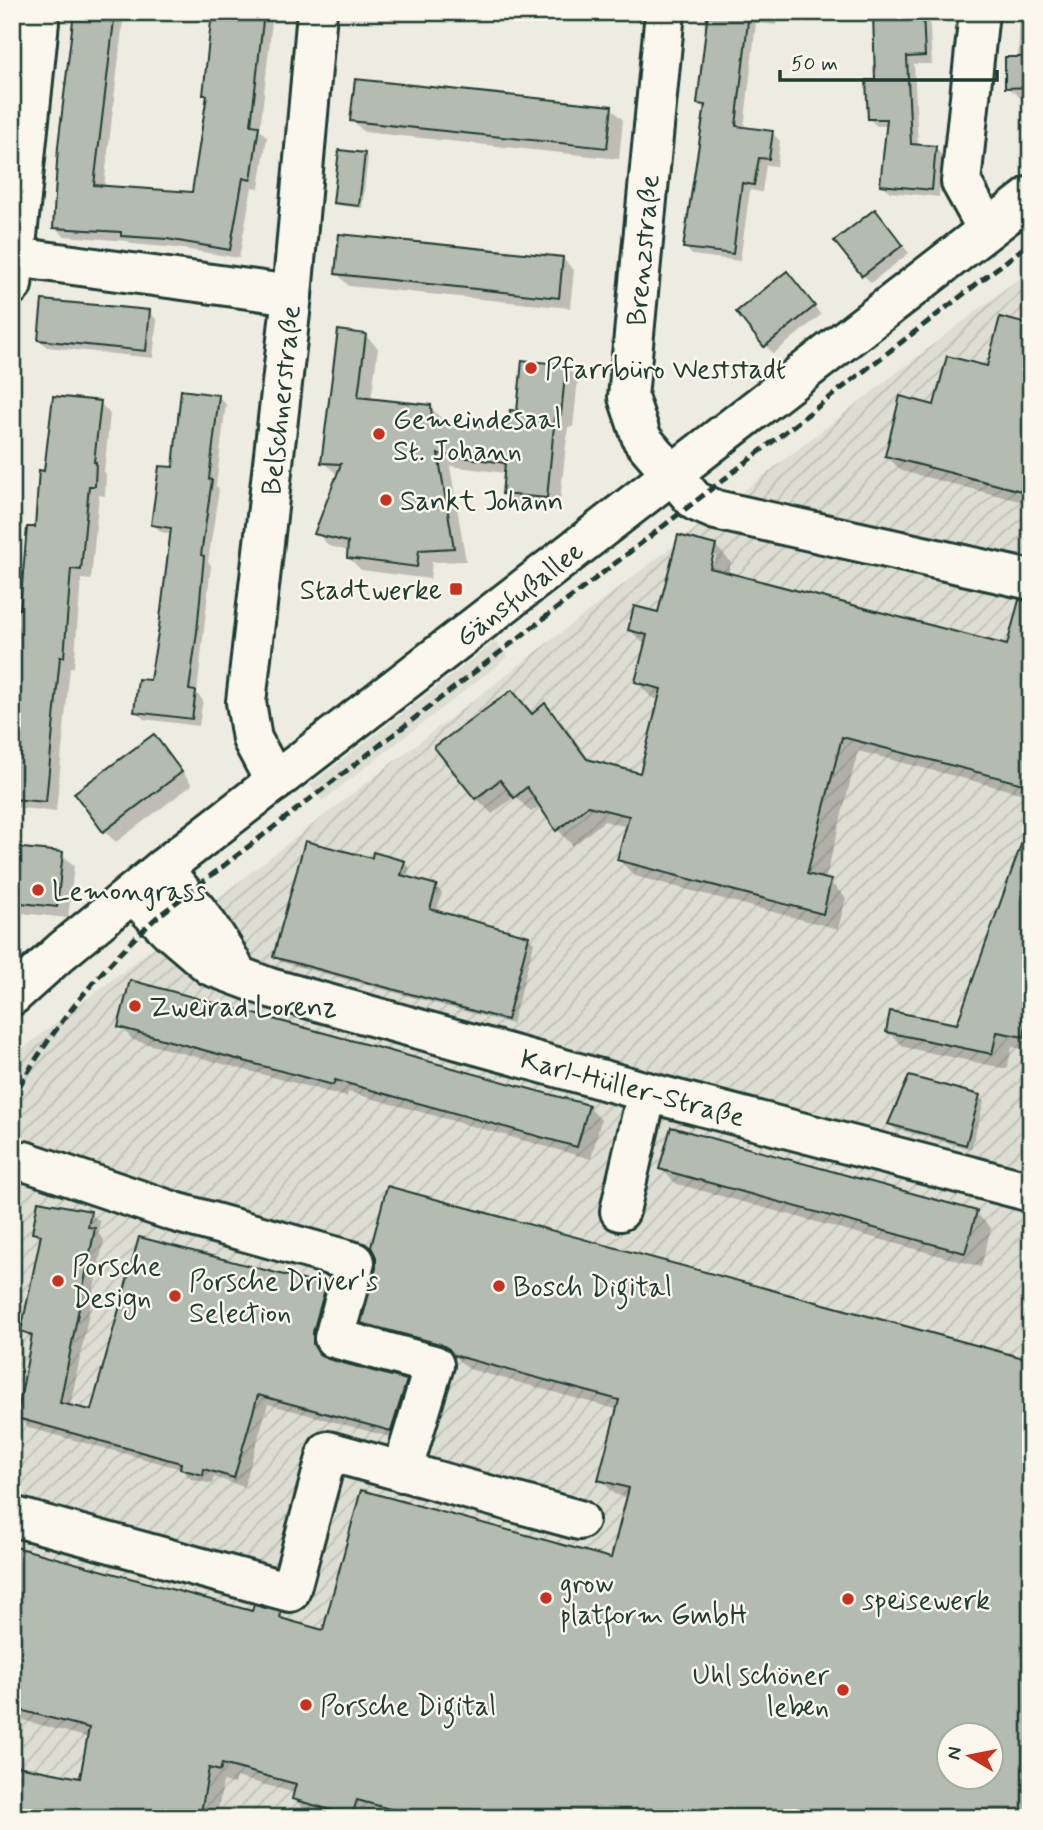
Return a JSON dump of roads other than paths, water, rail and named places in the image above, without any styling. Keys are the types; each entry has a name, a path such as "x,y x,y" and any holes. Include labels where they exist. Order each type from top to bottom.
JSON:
{"street":[{"path":"40,12 14,271 292,295"},
{"name":"Belschnerstraße","path":"275,782 252,740 246,702 292,295 317,12"},
{"name":"Brenzstraße","path":"665,12 628,397 642,439 695,501 716,510 1031,580"},
{"path":"979,12 961,182 988,229"},
{"name":"Gänsfußallee","path":"12,996 162,869 1031,196"},
{"path":"162,869 195,908 229,957 237,975"},
{"name":"Karl-Hüller-Straße","path":"134,894 169,930 211,966 270,988 647,1092 1031,1192"},
{"path":"620,1211 647,1092"},
{"path":"12,1161 24,1161 175,1212 355,1262 334,1338 433,1365 402,1472"},
{"path":"12,1517 290,1592 328,1451 579,1520"}],"railway":[{"path":"12,1099 42,1049 76,1003 114,959 156,918 1031,242"}],"place":[{"name":"Pfarrbüro Weststadt","path":"531,368"},
{"name":"Gemeindesaal St. Johann","path":"379,434"},
{"name":"Sankt Johann","path":"386,500"},
{"name":"Stadtwerke","path":"456,589"},
{"name":"Lemongrass","path":"38,890"},
{"name":"Zweirad Lorenz","path":"135,1006"},
{"name":"Porsche Design","path":"58,1281"},
{"name":"Bosch Digital","path":"499,1286"},
{"name":"Porsche Driver's Selection","path":"175,1296"},
{"name":"grow platform GmbH","path":"546,1598"},
{"name":"speisewerk","path":"848,1599"},
{"name":"Uhl schöner leben","path":"843,1690"},
{"name":"Porsche Digital","path":"306,1705"}]}
